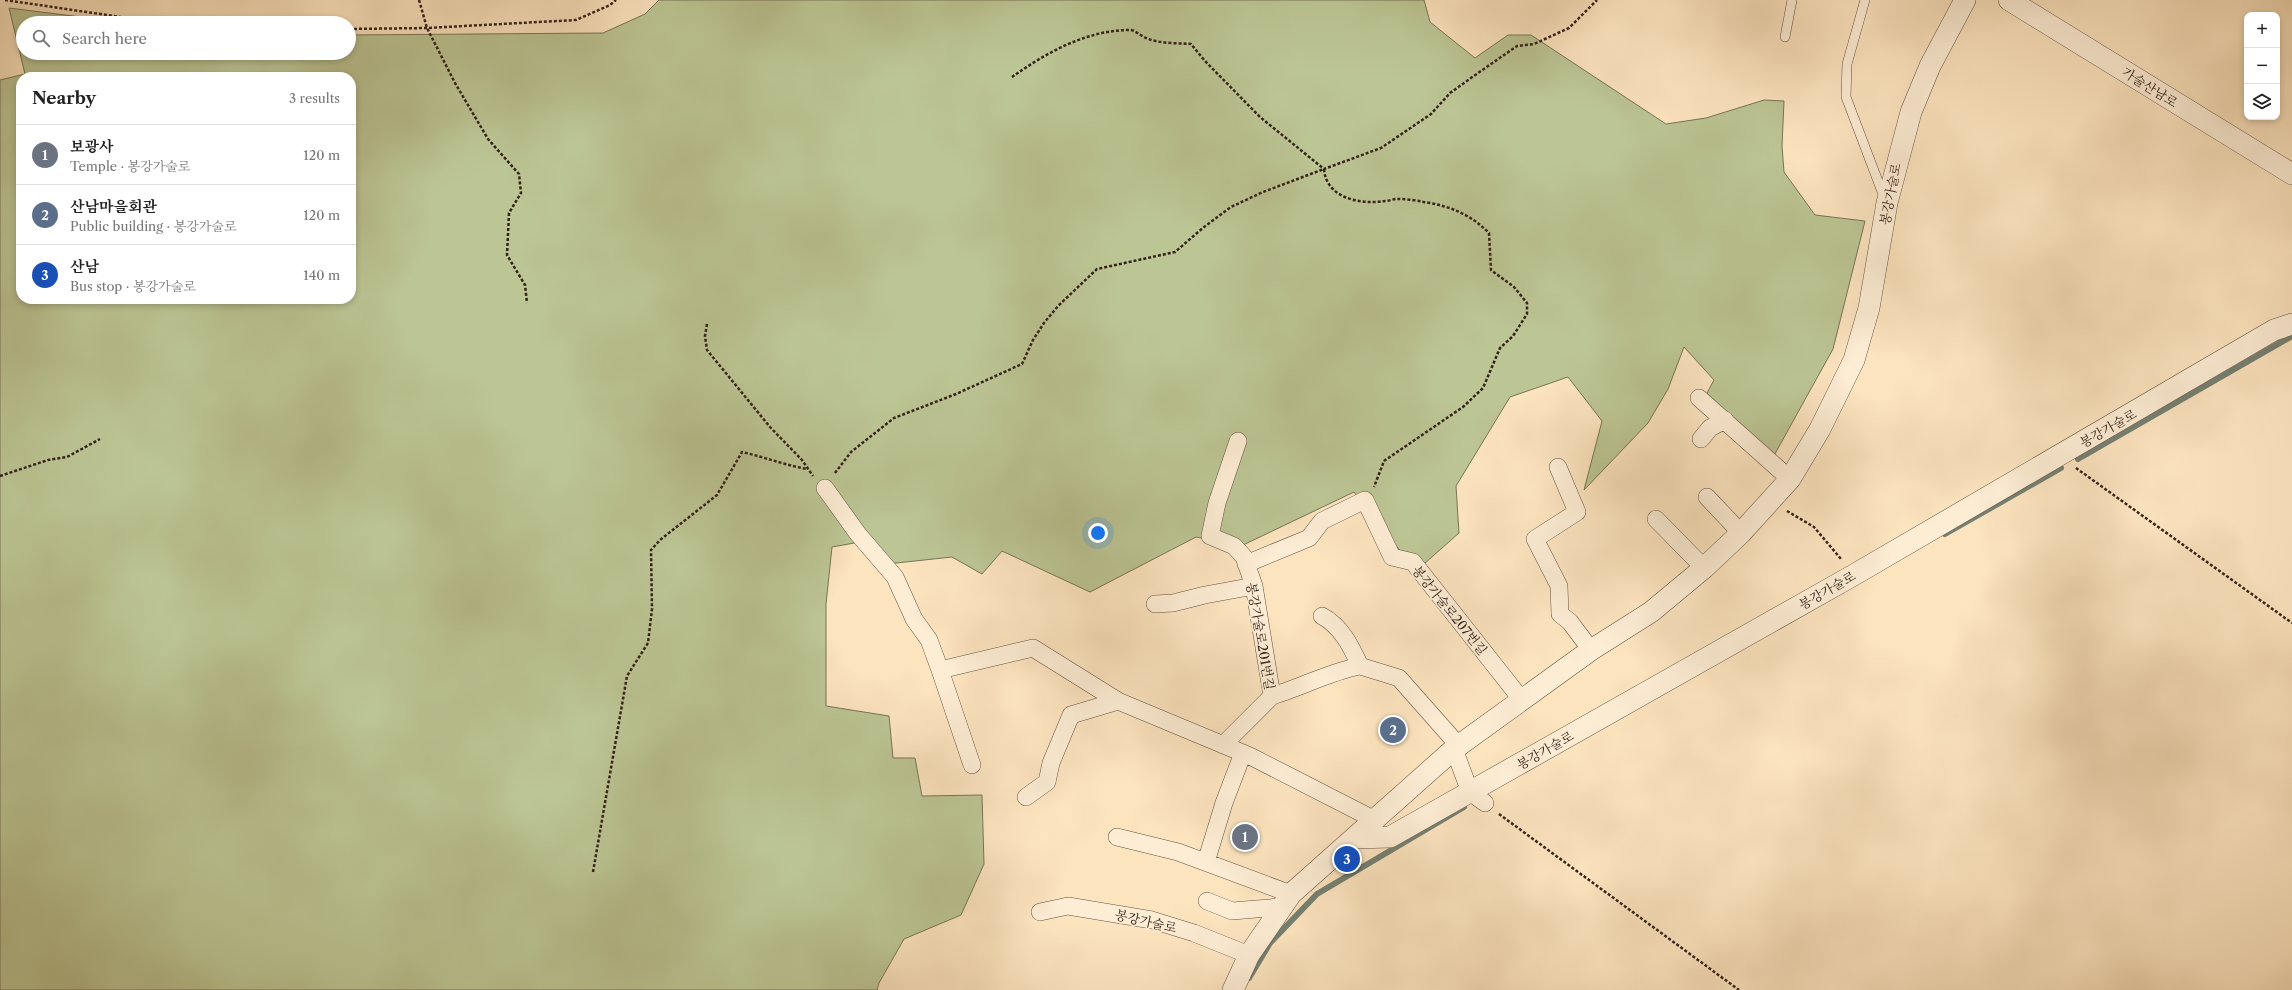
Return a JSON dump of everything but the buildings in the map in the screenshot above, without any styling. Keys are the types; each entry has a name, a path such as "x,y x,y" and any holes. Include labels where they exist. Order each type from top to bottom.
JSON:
{"street":[{"name":"봉강가술로","path":"1233,990 1249,955 1286,901 1456,747 1590,650 1651,612 1704,568 1742,533 1790,478 1820,429 1854,360 1869,308 1887,203 1911,112 1930,66 1965,0"},
{"name":"가술산남로","path":"2009,0 2292,174"},
{"name":"봉강가술로","path":"1356,838 1390,837 1476,797 2274,330 2292,324"},
{"path":"1699,398 1790,478"},
{"path":"1701,439 1710,428 1725,420"},
{"path":"1238,441 1217,502 1210,536 1234,546 1245,561 1309,538 1322,520 1365,500"},
{"path":"1558,467 1577,512 1534,539 1559,586 1560,614 1570,622 1590,650"},
{"path":"826,488 858,534 894,577 914,619 929,640 972,765"},
{"path":"1707,497 1742,533"},
{"name":"봉강가술로207번길","path":"1365,500 1392,557 1413,562 1521,699"},
{"path":"1656,519 1704,568"},
{"name":"봉강가술로201번길","path":"1223,745 1272,696 1254,586 1245,561"},
{"path":"1154,604 1173,603 1205,595 1254,586"},
{"path":"1322,616 1331,621 1351,646 1360,666"},
{"path":"940,670 1033,648 1118,701 1243,753 1375,820"},
{"path":"1272,696 1300,688 1340,670 1360,666 1399,678 1456,747 1476,797"},
{"path":"1026,797 1047,782 1052,763 1071,715 1118,701"},
{"path":"1206,862 1224,803 1243,753"},
{"path":"1117,837 1178,852 1206,862 1286,901"},
{"path":"1207,901 1232,911 1286,901"},
{"name":"봉강가술로","path":"1040,912 1068,906 1152,920 1194,933 1249,955"}],"lane":[{"path":"1785,37 1792,0"},
{"path":"1865,0 1847,64 1846,97 1887,203"}],"path":[{"path":"6,0 114,16"},
{"path":"419,0 427,28 488,139 519,174 521,193 509,213 507,255 525,286 527,303"},
{"path":"356,29 427,28 576,20 610,5 616,0"},
{"path":"707,324 705,336 707,350 814,478 826,488 851,452 894,418 956,394 1022,364 1033,340 1044,323 1058,306 1097,269 1174,252 1204,227 1236,204 1381,148 1431,114 1450,93 1517,46 1534,44 1569,28 1596,0"},
{"path":"1012,77 1040,58 1068,44 1097,34 1131,30 1146,38 1191,44 1205,62 1260,117 1324,169 1325,180 1332,190 1351,200 1385,202 1396,198 1457,209 1477,221 1489,232 1491,270 1514,287 1527,303 1527,314 1513,336 1500,348 1483,388 1463,407 1384,461 1380,477 1365,500"},
{"path":"0,476 48,460 67,457 100,439"},
{"path":"593,872 627,676 648,643 652,609 651,550 660,540 717,495 742,452 764,457 789,466 808,469"},
{"path":"2059,456 2292,623"},
{"path":"1769,502 1814,527 1839,554 1852,576"},
{"path":"1476,797 1739,990"}],"green space":[{"path":"659,0 1424,0 1430,22 1475,58 1508,35 1531,35 1666,124 1706,118 1764,100 1784,101 1782,146 1784,172 1815,215 1865,221 1833,349 1771,461 1700,406 1714,380 1684,347 1668,389 1648,423 1584,490 1602,421 1568,377 1510,397 1456,486 1459,533 1416,571 1354,492 1241,546 1196,537 1090,592 1002,551 982,574 952,557 887,564 860,542 832,547 826,604 826,706 889,716 893,758 915,758 922,796 982,795 984,864 961,915 904,939 879,983 877,990 0,990 0,80 16,76 16,304 356,304 356,72 25,72 22,60 356,60 356,35 603,33 645,14"},
{"path":"9,8 73,16 16,16 16,37"}],"waterway":[{"path":"2078,459 2292,336"},
{"path":"1945,534 2061,468"},
{"path":"1249,978 1270,943 1317,894 1464,807"}],"place":[{"name":"산남마을회관","path":"1393,730"},
{"name":"보광사","path":"1245,837"},
{"name":"산남","path":"1347,859"}]}
